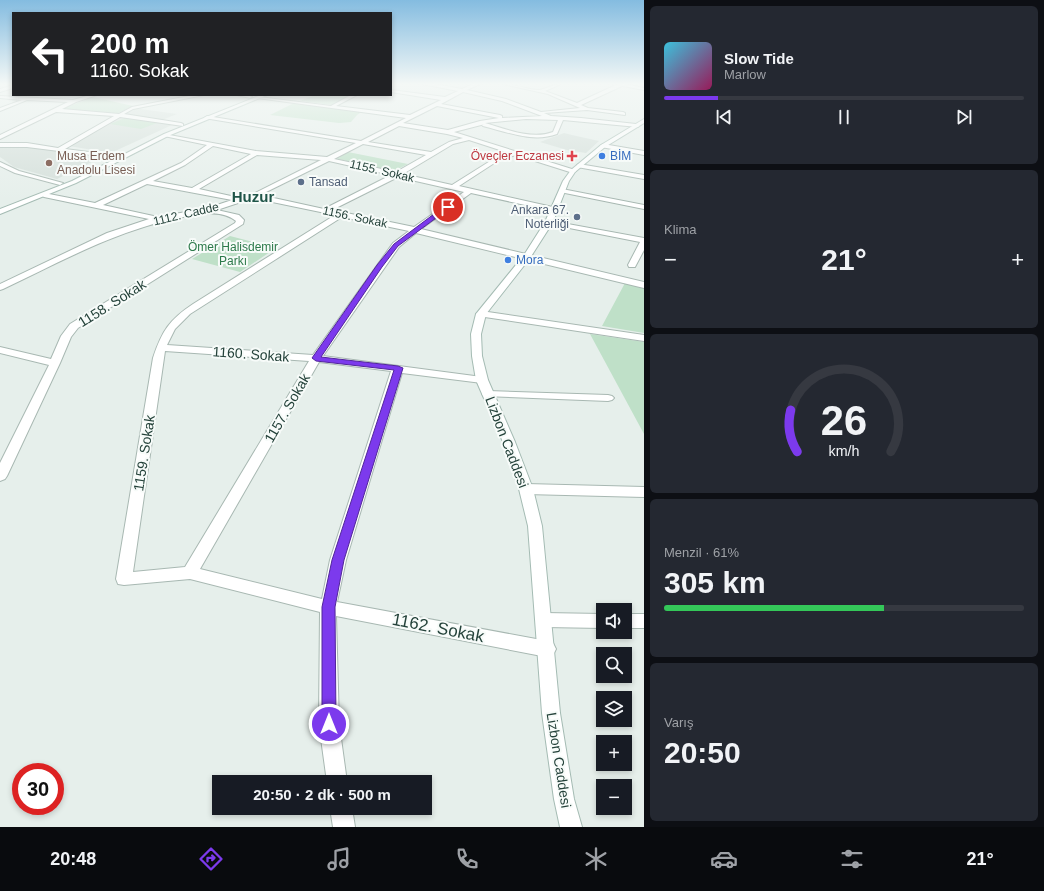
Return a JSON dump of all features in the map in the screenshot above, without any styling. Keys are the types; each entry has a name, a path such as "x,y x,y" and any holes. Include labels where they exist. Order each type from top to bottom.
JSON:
{"street":[{"path":"0,137 29,123"},
{"path":"60,149 105,123"},
{"path":"166,123 188,126"},
{"path":"0,206 60,183 187,123"},
{"path":"0,212 44,195 166,135 196,123"},
{"path":"237,123 431,154"},
{"path":"480,123 514,132 545,136 555,133 559,123"},
{"path":"448,132 483,123"},
{"path":"607,123 637,127"},
{"path":"399,124 448,132 516,153 576,168 644,177"},
{"name":"1112. Cadde","path":"0,287 110,235 159,219 209,210 253,196 399,124"},
{"name":"Lizbon Caddesi","path":"571,827 564,799 551,713 547,649 535,526 526,489 509,442 482,380 477,356 476,334 481,314 493,296 527,256 549,222 566,181 576,168 603,146 637,127"},
{"path":"6,128 18,128"},
{"name":"1155. Sokak","path":"166,135 256,153 328,159 554,210"},
{"path":"327,210 396,175 451,143 470,139"},
{"path":"95,206 183,164 212,144"},
{"path":"0,145 27,145 113,157"},
{"path":"603,146 644,153"},
{"path":"193,190 256,153"},
{"path":"453,187 497,159 516,153"},
{"path":"0,164 8,168 60,183"},
{"path":"0,170 8,168"},
{"path":"147,182 242,200"},
{"name":"1157. Sokak","path":"190,573 316,358 380,266 396,245 470,191"},
{"path":"562,191 644,207"},
{"path":"44,195 159,219"},
{"name":"1156. Sokak","path":"253,196 327,210 644,284"},
{"name":"1158. Sokak","path":"0,476 55,363 66,336 74,326 239,224 240,220 236,216 209,210"},
{"name":"1159. Sokak","path":"328,607 190,573 124,579 158,358 164,339 174,322 196,306 342,214"},
{"path":"549,222 644,241 632,265"},
{"path":"481,314 644,338"},
{"name":"1160. Sokak","path":"162,348 316,358 482,380"},
{"path":"0,350 55,363"},
{"path":"336,775 329,724 328,607 338,560 398,368"},
{"path":"488,394 608,398"},
{"path":"526,489 644,492"},
{"name":"1162. Sokak","path":"328,607 547,649"},
{"path":"544,620 596,621"},
{"path":"632,621 644,621"},
{"path":"342,815 344,827"}],"shaded area":[{"path":"110,123 156,123 172,125 115,151 105,152 69,146"},
{"path":"564,133 599,141 586,153 567,150 540,142"},
{"name":"Musa Erdem Anadolu Lisesi","path":"0,148 34,148 100,158 57,179 14,167 0,157"}],"green space":[{"path":"114,123 157,123 141,129 110,124"},
{"path":"348,152 408,164 394,171 337,159"},
{"name":"Ömer Halisdemir Parkı","path":"230,236 276,248 240,272 192,259"},
{"path":"625,283 644,288 644,333 602,326"},
{"path":"590,334 644,342 644,434"}],"place":[{"name":"Öveçler Eczanesi","path":"572,156"},
{"name":"BİM","path":"602,156"},
{"name":"Musa Erdem Anadolu Lisesi","path":"49,163"},
{"name":"Tansad","path":"301,182"},
{"name":"Ankara 67. Noterliği","path":"577,217"},
{"name":"Mora","path":"508,260"}],"district":[{"name":"Huzur","path":"253,196"}],"route":[{"path":"329,724 328,607 338,560 398,368 316,358 396,245 448,207"}]}
